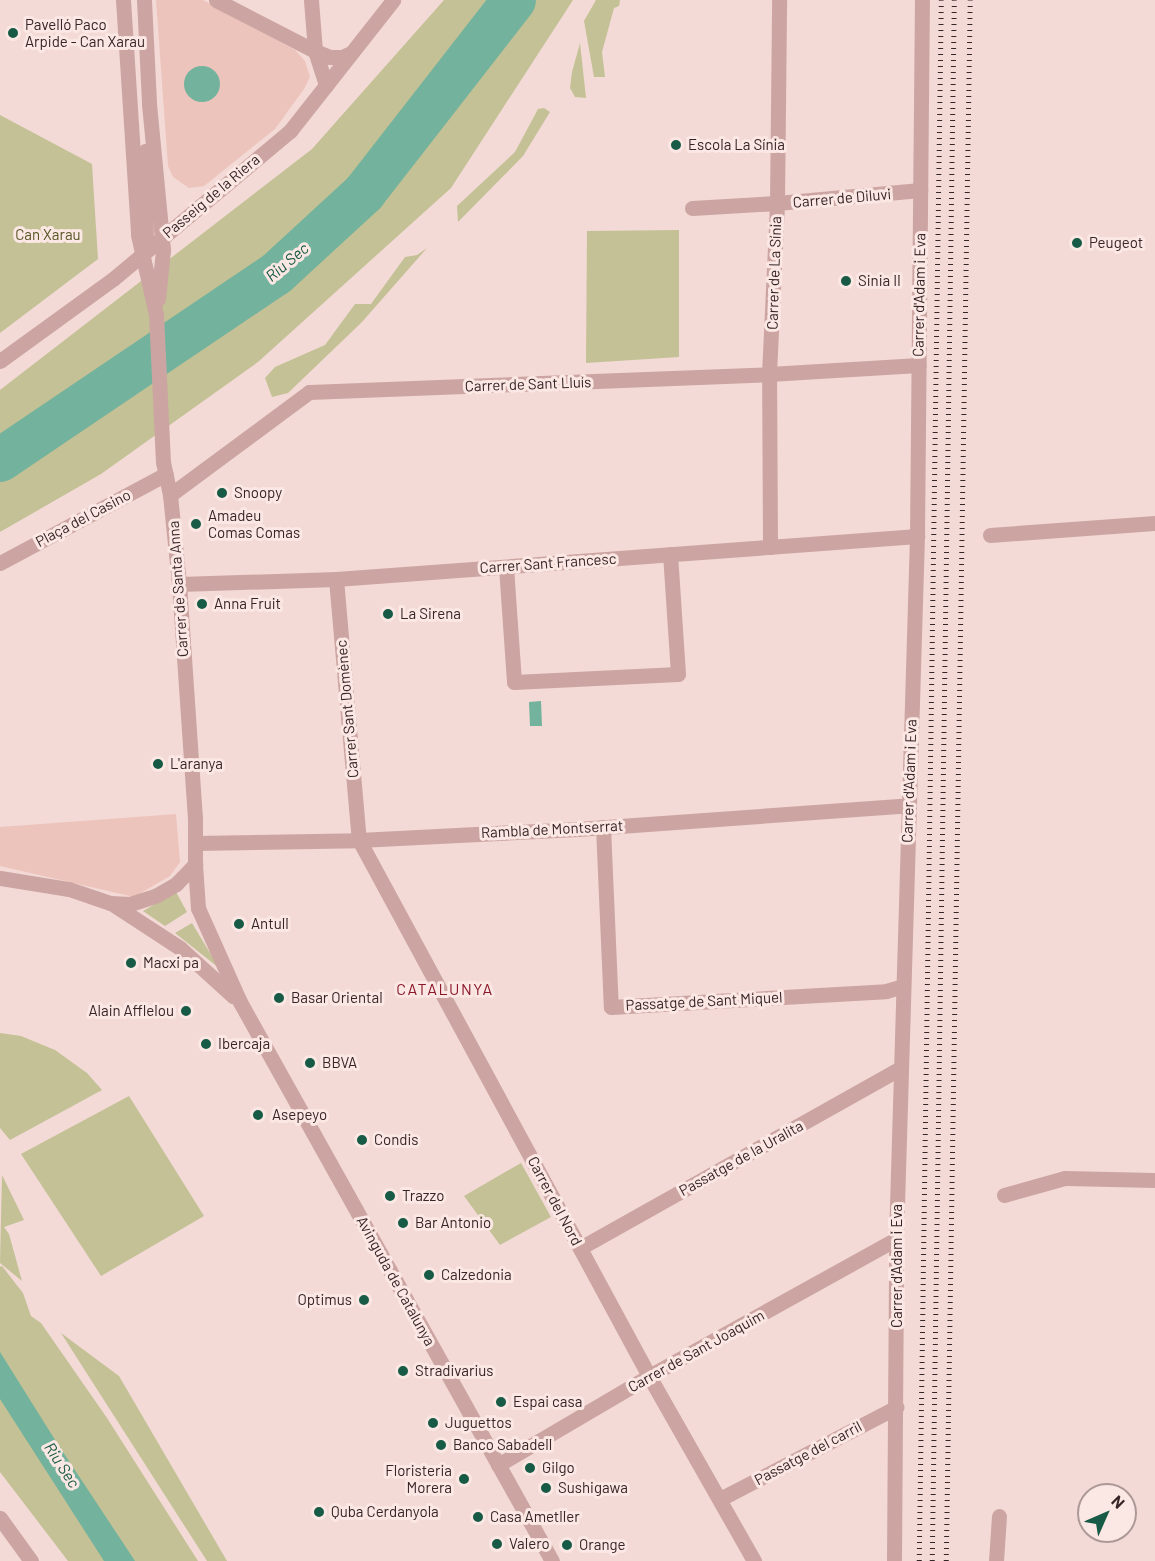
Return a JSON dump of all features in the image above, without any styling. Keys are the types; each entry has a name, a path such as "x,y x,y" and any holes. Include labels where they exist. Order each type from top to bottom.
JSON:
{"street":[{"name":"Carrer de Santa Anna","path":"123,0 138,235 144,252 156,314 165,468 179,584 195,864"},
{"name":"Carrer de Santa Anna","path":"134,0 138,90 149,104 144,158 148,229 144,252"},
{"name":"Carrer de Santa Anna","path":"144,0 149,104 162,237 156,314"},
{"path":"216,0 330,57 342,57 351,53"},
{"path":"311,0 315,51 326,85"},
{"name":"Passeig de la Riera","path":"0,361 113,279 290,130 393,0"},
{"name":"Carrer de La Sínia","path":"770,547 769,374 777,203 779,0"},
{"name":"Carrer d'Adam i Eva","path":"894,1561 897,1407 896,1239 917,536 922,0"},
{"name":"Carrer de Diluvi","path":"692,207 777,203 920,190"},
{"name":"Carrer de Sant Lluís","path":"170,495 309,392 769,374 919,365"},
{"name":"Plaça del Casino","path":"0,562 165,468"},
{"path":"990,535 1155,523"},
{"name":"Carrer Sant Francesc","path":"179,584 336,579 917,536"},
{"path":"506,567 514,682 678,674 670,554"},
{"name":"Carrer Sant Domènec","path":"336,579 359,840"},
{"name":"Rambla de Montserrat","path":"195,843 359,840 603,827 909,805"},
{"name":"Passatge de Sant Miquel","path":"603,827 611,1006 886,991 903,986"},
{"name":"Carrer del Nord","path":"359,840 649,1376 754,1561"},
{"name":"Avinguda de Catalunya","path":"110,903 130,904 157,895 176,884 195,864"},
{"name":"Avinguda de Catalunya","path":"195,864 198,908 240,1002 552,1561"},
{"name":"Avinguda de Catalunya","path":"0,878 69,889 110,903 180,948 240,1002"},
{"name":"Passatge de la Uralita","path":"580,1248 901,1068"},
{"path":"1004,1195 1065,1178 1155,1180"},
{"name":"Carrer de Sant Joaquim","path":"498,1465 649,1376 896,1239"},
{"name":"Passatge del carril","path":"720,1499 897,1407"},
{"path":"996,1561 999,1515"},
{"path":"0,1518 31,1561"}],"green space":[{"path":"444,0 573,0 451,188 258,362 101,474 0,532 0,390 312,149"},
{"path":"596,0 620,0 619,6 614,8 602,52 605,77 594,77 584,21"},
{"path":"580,43 586,98 575,97 570,88"},
{"path":"544,108 550,112 523,156 458,222 457,206 515,152 538,109"},
{"name":"Can Xarau","path":"0,115 92,164 98,259 0,333"},
{"path":"679,230 679,357 586,363 587,231"},
{"path":"427,248 362,322 288,393 272,397 265,378 275,367 325,345 355,304 371,304 405,257 417,255"},
{"path":"176,892 187,912 165,926 143,911"},
{"path":"192,923 219,968 175,933"},
{"path":"0,1033 21,1036 55,1050 87,1073 102,1090 10,1140 0,1128"},
{"path":"129,1096 204,1216 101,1276 21,1154"},
{"path":"521,1163 551,1217 500,1245 464,1196"},
{"path":"2,1175 24,1220 4,1227 9,1234 22,1281 0,1263"},
{"path":"2,1266 23,1293 31,1316 41,1323 107,1418 198,1561 68,1561 0,1472 0,1267"},
{"path":"61,1333 119,1376 227,1561 207,1561"}],"shaded area":[{"path":"156,0 203,0 295,50 305,61 310,77 275,129 204,186 189,188 173,177 168,166"},
{"path":"176,814 180,862 170,876 134,897 0,866 0,827"}],"water":[{"path":"202,66 215,71 220,84 215,97 202,102 189,97 184,84 189,71"},
{"path":"125,361 143,362 126,392 0,478 0,443"},
{"path":"541,701 542,726 530,726 529,702"},
{"path":"0,1352 135,1561 104,1561 0,1399"}],"waterway":[{"name":"Riu Sec","path":"0,460 276,274 364,193 514,0"}],"railway":[{"path":"919,1561 941,0"},
{"path":"932,1561 954,0"},
{"path":"946,1561 970,0"}],"place":[{"name":"Pavelló Paco Arpide - Can Xarau","path":"13,33"},
{"name":"Escola La Sínia","path":"676,145"},
{"name":"Peugeot","path":"1077,243"},
{"name":"Sinia II","path":"846,281"},
{"name":"Snoopy","path":"222,493"},
{"name":"Amadeu Comas Comas","path":"196,524"},
{"name":"Anna Fruit","path":"202,604"},
{"name":"La Sirena","path":"388,614"},
{"name":"L'aranya","path":"158,764"},
{"name":"Antull","path":"239,924"},
{"name":"Macxi pa","path":"131,963"},
{"name":"Basar Oriental","path":"279,998"},
{"name":"Alain Afflelou","path":"186,1011"},
{"name":"Ibercaja","path":"206,1044"},
{"name":"BBVA","path":"310,1063"},
{"name":"Asepeyo","path":"258,1115"},
{"name":"Condis","path":"362,1140"},
{"name":"Trazzo","path":"390,1196"},
{"name":"Bar Antonio","path":"403,1223"},
{"name":"Calzedonia","path":"429,1275"},
{"name":"Optimus","path":"364,1300"},
{"name":"Stradivarius","path":"403,1371"},
{"name":"Espai casa","path":"501,1402"},
{"name":"Juguettos","path":"433,1423"},
{"name":"Banco Sabadell","path":"441,1445"},
{"name":"Gilgo","path":"530,1468"},
{"name":"Floristeria Morera","path":"464,1479"},
{"name":"Sushigawa","path":"546,1488"},
{"name":"Quba Cerdanyola","path":"319,1512"},
{"name":"Casa Ametller","path":"478,1517"},
{"name":"Valero","path":"497,1544"},
{"name":"Orange","path":"567,1545"}],"district":[{"name":"CATALUNYA","path":"445,989"}]}
